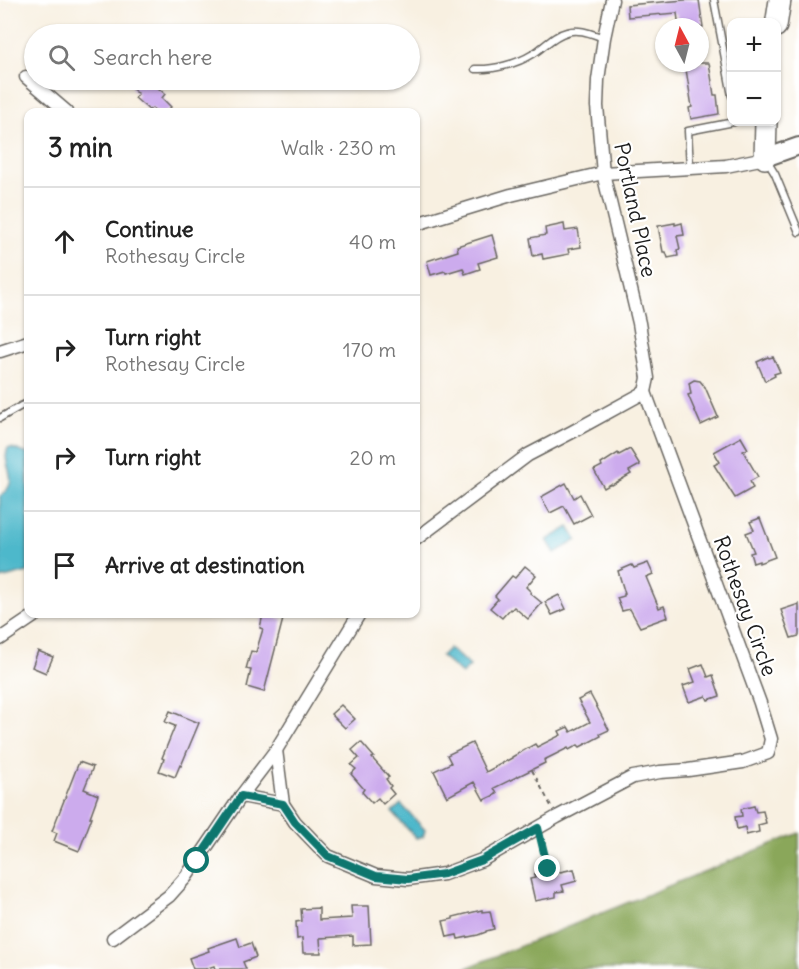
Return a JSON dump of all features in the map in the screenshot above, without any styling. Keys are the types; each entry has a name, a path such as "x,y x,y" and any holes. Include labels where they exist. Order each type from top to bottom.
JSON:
{"highway":[{"path":"778,18 780,0"},
{"path":"765,158 766,126"}],"street":[{"name":"Portland Place","path":"612,0 598,80 597,106 603,173 639,323 648,378 645,392"},
{"path":"41,90 62,108"},
{"path":"420,223 511,195 603,173 726,166 765,158 799,146"},
{"path":"0,351 24,343"},
{"path":"420,536 528,455 645,392"},
{"name":"Rothesay Circle","path":"276,750 283,804 295,822 328,856 376,876 408,879 444,874 482,860 633,777 743,762 768,753 771,739 760,704 645,392"},
{"path":"0,639 31,618"},
{"path":"112,938 169,896 186,878 241,796 276,750 357,618"},
{"path":"241,796 283,804"}],"lane":[{"path":"714,0 728,72"},
{"path":"475,69 519,61 568,31 604,38"},
{"path":"690,168 688,131 727,123"},
{"path":"765,158 775,174 799,232"},
{"path":"0,418 24,405"}],"path":[{"path":"532,770 557,817"},
{"path":"538,828 548,869"}],"green space":[{"path":"799,833 799,969 464,969"}],"water":[{"path":"8,448 24,452 24,573 0,579 0,496 7,490 11,479 6,455"},
{"path":"569,527 577,540 555,553 547,540"},
{"path":"449,648 470,666 462,674 441,656"},
{"path":"401,804 425,830 423,837 416,838 392,812"}],"building":[{"path":"699,0 702,18 678,18 677,13 628,17 627,5"},
{"path":"709,63 719,114 691,119 689,108 692,107 686,72 709,72"},
{"path":"134,90 160,90 165,94 162,98 171,107 147,108 135,98 138,94"},
{"path":"675,223 675,225 682,223 684,235 677,236 680,249 677,250 678,256 668,258 666,252 663,252 658,226"},
{"path":"564,224 565,231 578,229 581,247 568,249 569,254 543,259 542,254 533,256 530,238 546,235 545,228"},
{"path":"492,235 498,257 478,263 480,269 465,274 463,268 431,275 427,261 458,251 457,246"},
{"path":"773,357 780,372 765,381 757,362"},
{"path":"694,380 700,381 705,387 718,417 701,425 688,395 691,394 689,383"},
{"path":"741,437 748,449 743,451 758,477 750,481 753,488 735,498 714,465 720,462 714,452"},
{"path":"630,449 640,465 629,471 631,474 604,488 594,470 618,453 619,455"},
{"path":"566,483 574,498 580,494 591,515 574,524 564,506 550,513 541,497"},
{"path":"760,518 775,557 753,563 750,553 754,552 746,533 754,530 750,522"},
{"path":"648,563 653,574 646,577 659,608 664,606 668,617 640,627 630,609 622,611 617,598 625,594 618,571 632,565 634,568"},
{"path":"525,566 536,575 526,587 542,603 528,619 514,607 502,618 490,608 498,599 495,596 512,576 515,578"},
{"path":"559,595 566,609 552,615 545,602"},
{"path":"799,604 799,636 791,638 781,610"},
{"path":"262,618 283,619 264,692 247,687 251,670 246,669 251,651 256,652 263,629 260,628"},
{"path":"38,651 53,657 46,673 32,667"},
{"path":"703,664 708,677 713,675 720,696 708,700 706,696 689,702 683,686 695,682 690,669"},
{"path":"590,694 609,730 600,734 601,736 580,747 578,745 569,750 568,748 544,760 545,763 494,788 497,794 484,800 474,782 447,797 434,771 451,763 447,755 472,743 486,772 535,744 537,747 561,735 559,731 568,727 571,732 590,722 578,700"},
{"path":"341,705 355,719 345,728 331,714"},
{"path":"170,711 199,723 175,777 159,771 175,726 165,722"},
{"path":"361,742 389,777 386,779 394,794 383,804 378,798 372,803 351,774 356,769 351,765 359,758 352,750"},
{"path":"79,762 93,767 84,789 98,795 79,851 54,841 57,833 52,831"},
{"path":"754,806 756,812 763,811 766,823 758,825 759,832 746,835 745,827 737,829 735,817 742,816 741,809"},
{"path":"554,867 555,873 574,869 577,881 562,885 564,891 556,892 556,897 535,901 530,879 535,878 534,875 539,871"},
{"path":"351,906 369,906 371,944 353,945 353,936 320,938 321,953 303,953 302,938 297,939 296,922 302,921 301,909 319,908 319,920 352,918"},
{"path":"482,910 482,912 490,911 494,929 458,939 457,935 447,937 443,921"},
{"path":"237,938 240,947 251,943 256,957 243,962 246,969 215,969 214,966 193,969 189,958 209,951 208,948"}],"route":[{"path":"197,861 241,796 283,804 295,822 328,856 376,876 408,879 444,874 482,860 538,828 548,869"}]}
